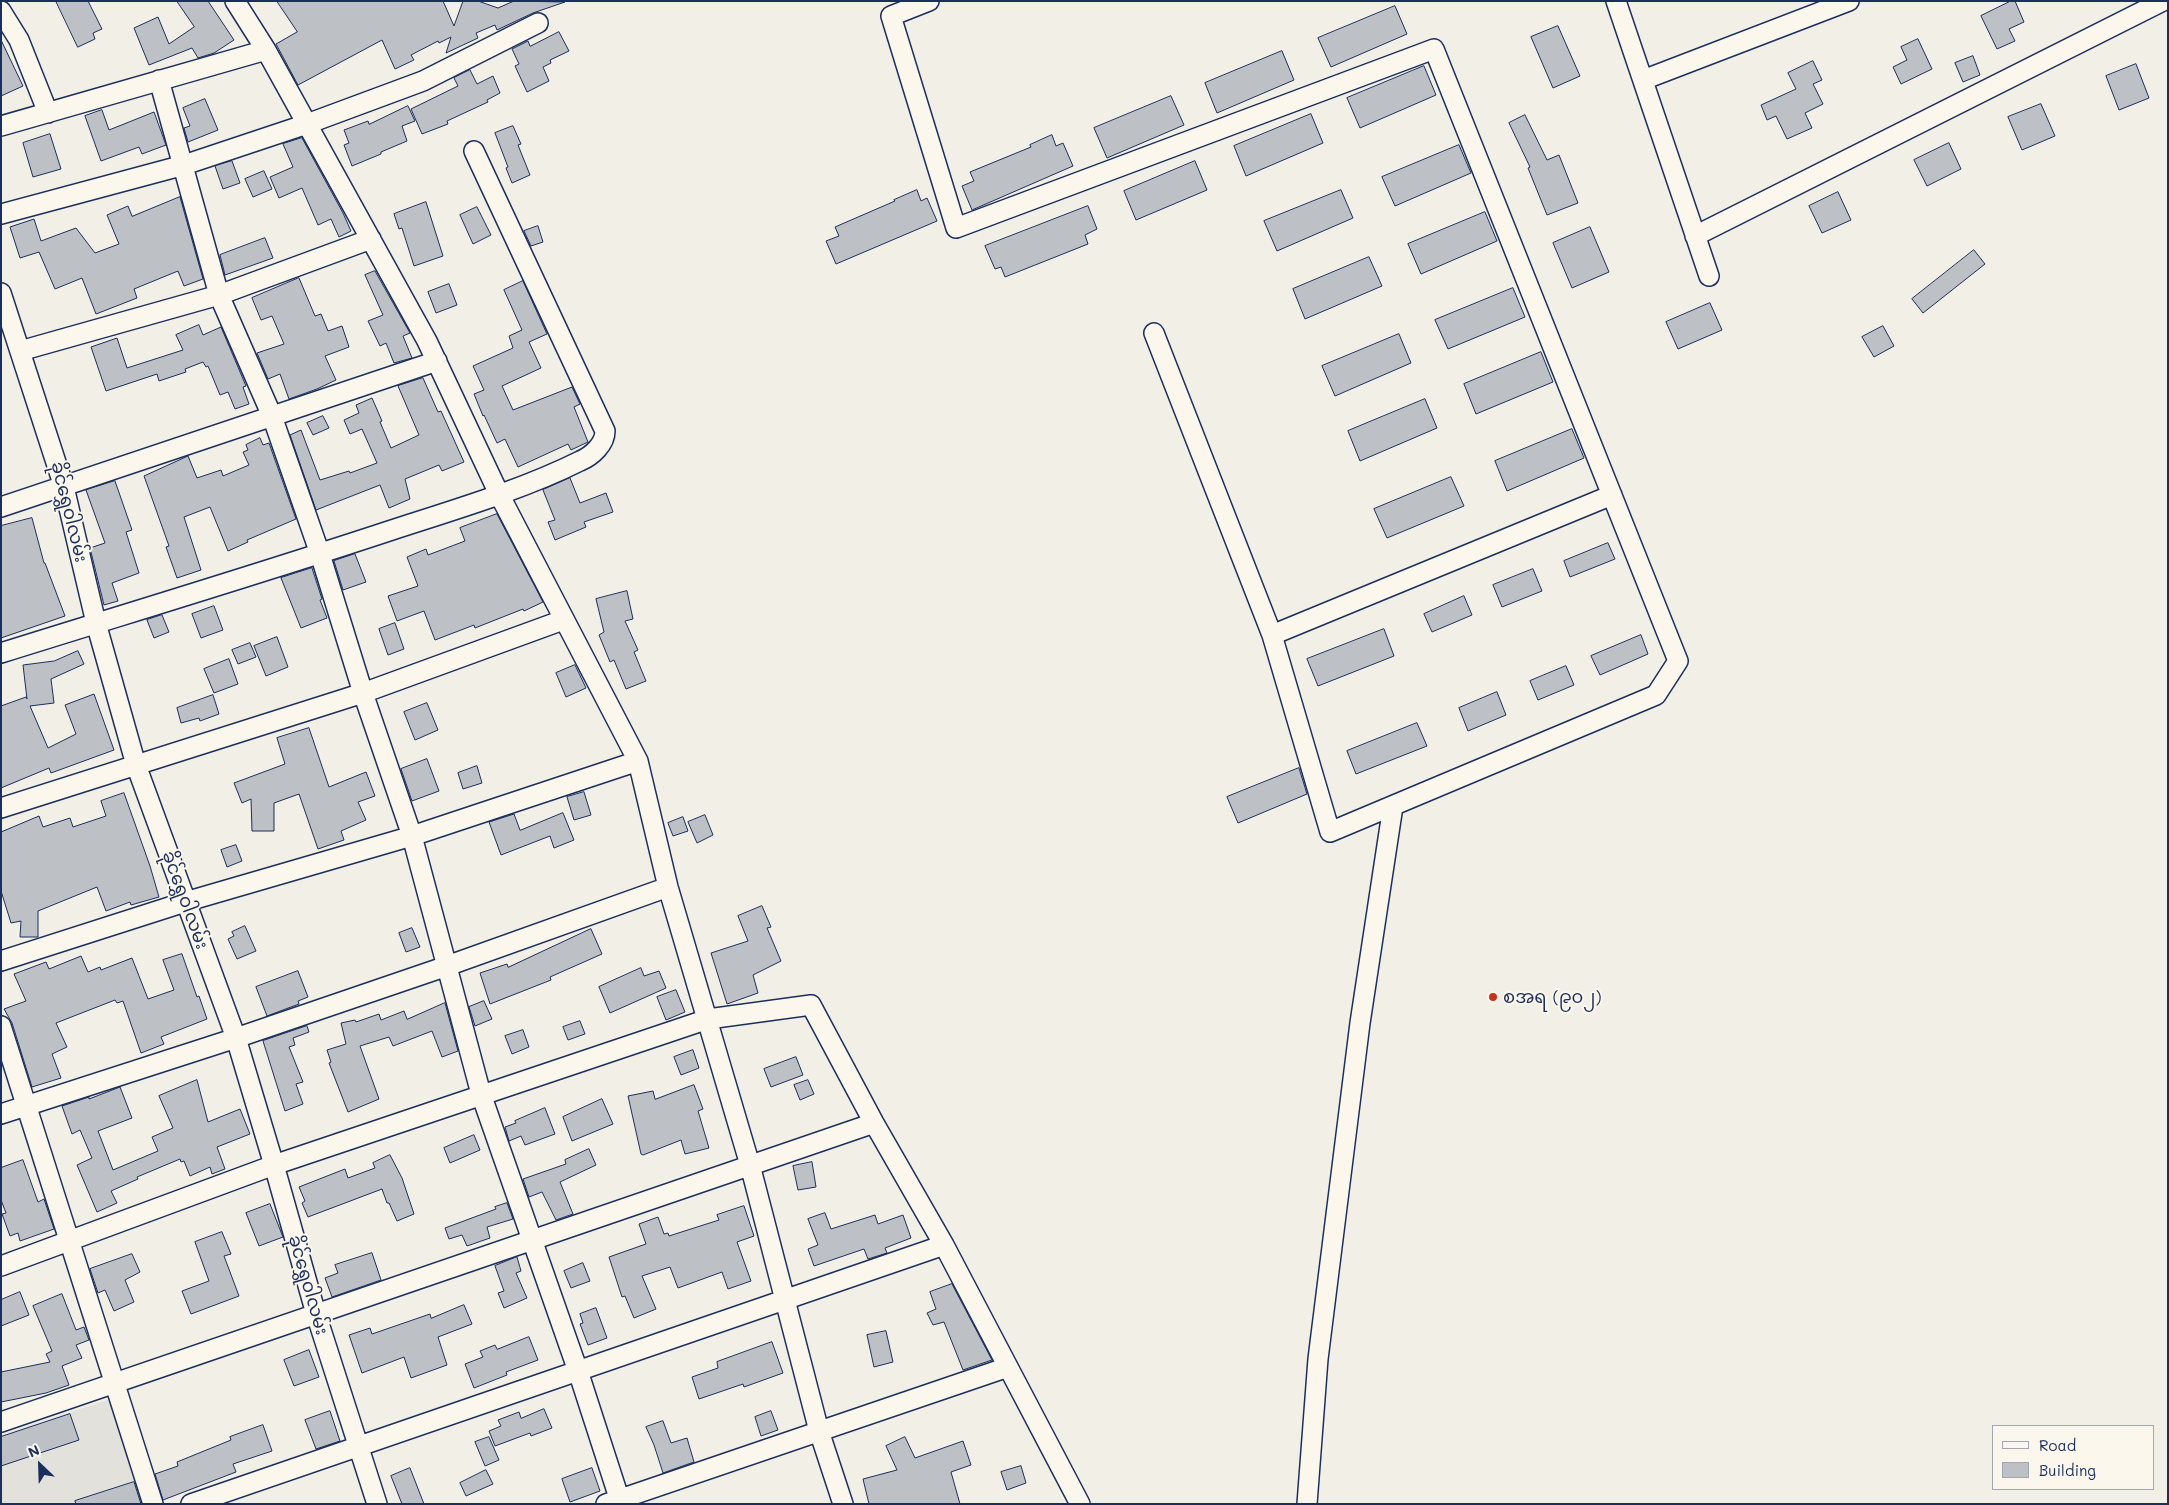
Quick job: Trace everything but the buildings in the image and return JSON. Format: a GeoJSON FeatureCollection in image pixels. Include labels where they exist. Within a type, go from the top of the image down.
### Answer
{"type":"FeatureCollection","features":[{"type":"Feature","properties":{"kind":"street"},"geometry":{"type":"LineString","coordinates":[[235,1],[266,50],[437,361],[499,494],[638,761],[668,887],[750,1165],[819,1431],[843,1504]]}},
{"type":"Feature","properties":{"kind":"street"},"geometry":{"type":"LineString","coordinates":[[929,1],[891,16],[956,228],[1434,48],[1678,661],[1656,695],[1330,832],[1272,636],[1154,333]]}},
{"type":"Feature","properties":{"kind":"street"},"geometry":{"type":"LineString","coordinates":[[1616,1],[1709,276]]}},
{"type":"Feature","properties":{"kind":"street"},"geometry":{"type":"LineString","coordinates":[[1643,80],[1849,1]]}},
{"type":"Feature","properties":{"kind":"street"},"geometry":{"type":"LineString","coordinates":[[1695,236],[2163,1]]}},
{"type":"Feature","properties":{"kind":"street"},"geometry":{"type":"LineString","coordinates":[[1,11],[19,40],[48,113]]}},
{"type":"Feature","properties":{"kind":"street"},"geometry":{"type":"LineString","coordinates":[[1,214],[184,165],[307,124],[423,81],[538,24]]}},
{"type":"Feature","properties":{"kind":"street"},"geometry":{"type":"LineString","coordinates":[[1,126],[266,50]]}},
{"type":"Feature","properties":{"kind":"street"},"geometry":{"type":"LineString","coordinates":[[159,80],[219,294],[272,416],[320,554],[363,693],[412,836],[481,1094],[578,1371],[616,1502],[1008,1367]]}},
{"type":"Feature","properties":{"kind":"street"},"geometry":{"type":"LineString","coordinates":[[1,653],[320,554],[499,494],[582,460],[598,448],[605,438],[605,431],[474,151]]}},
{"type":"Feature","properties":{"kind":"street"},"geometry":{"type":"LineString","coordinates":[[20,351],[219,294],[371,239]]}},
{"type":"Feature","properties":{"kind":"street","name":"ခိုင်ရွှေဝါလမ်း"},"geometry":{"type":"LineString","coordinates":[[1,293],[64,487],[96,623],[136,765],[236,1038],[316,1314],[377,1504]]}},
{"type":"Feature","properties":{"kind":"street"},"geometry":{"type":"LineString","coordinates":[[1,507],[437,361]]}},
{"type":"Feature","properties":{"kind":"street"},"geometry":{"type":"LineString","coordinates":[[1272,636],[1612,495]]}},
{"type":"Feature","properties":{"kind":"street"},"geometry":{"type":"LineString","coordinates":[[1,808],[363,693],[563,620]]}},
{"type":"Feature","properties":{"kind":"street"},"geometry":{"type":"LineString","coordinates":[[1,961],[185,902],[412,836],[638,761]]}},
{"type":"Feature","properties":{"kind":"street"},"geometry":{"type":"LineString","coordinates":[[1308,1504],[1318,1359],[1360,1024],[1393,806]]}},
{"type":"Feature","properties":{"kind":"street"},"geometry":{"type":"LineString","coordinates":[[1,1114],[236,1038],[447,966],[668,887]]}},
{"type":"Feature","properties":{"kind":"street"},"geometry":{"type":"LineString","coordinates":[[1,1266],[274,1165],[708,1019],[812,1005],[874,1123],[944,1245],[1080,1504]]}},
{"type":"Feature","properties":{"kind":"street"},"geometry":{"type":"LineString","coordinates":[[1,1026],[153,1504]]}},
{"type":"Feature","properties":{"kind":"street"},"geometry":{"type":"LineString","coordinates":[[1,1422],[874,1123]]}},
{"type":"Feature","properties":{"kind":"street"},"geometry":{"type":"LineString","coordinates":[[191,1504],[944,1245]]}},
{"type":"Feature","properties":{"kind":"shaded area"},"geometry":{"type":"Polygon","coordinates":[[[110,1399],[145,1504],[1,1504],[1,1435],[110,1399]]]}},
{"type":"Feature","properties":{"kind":"place","name":"စအရ (၉၀၂)"},"geometry":{"type":"Point","coordinates":[1493,997]}}]}
